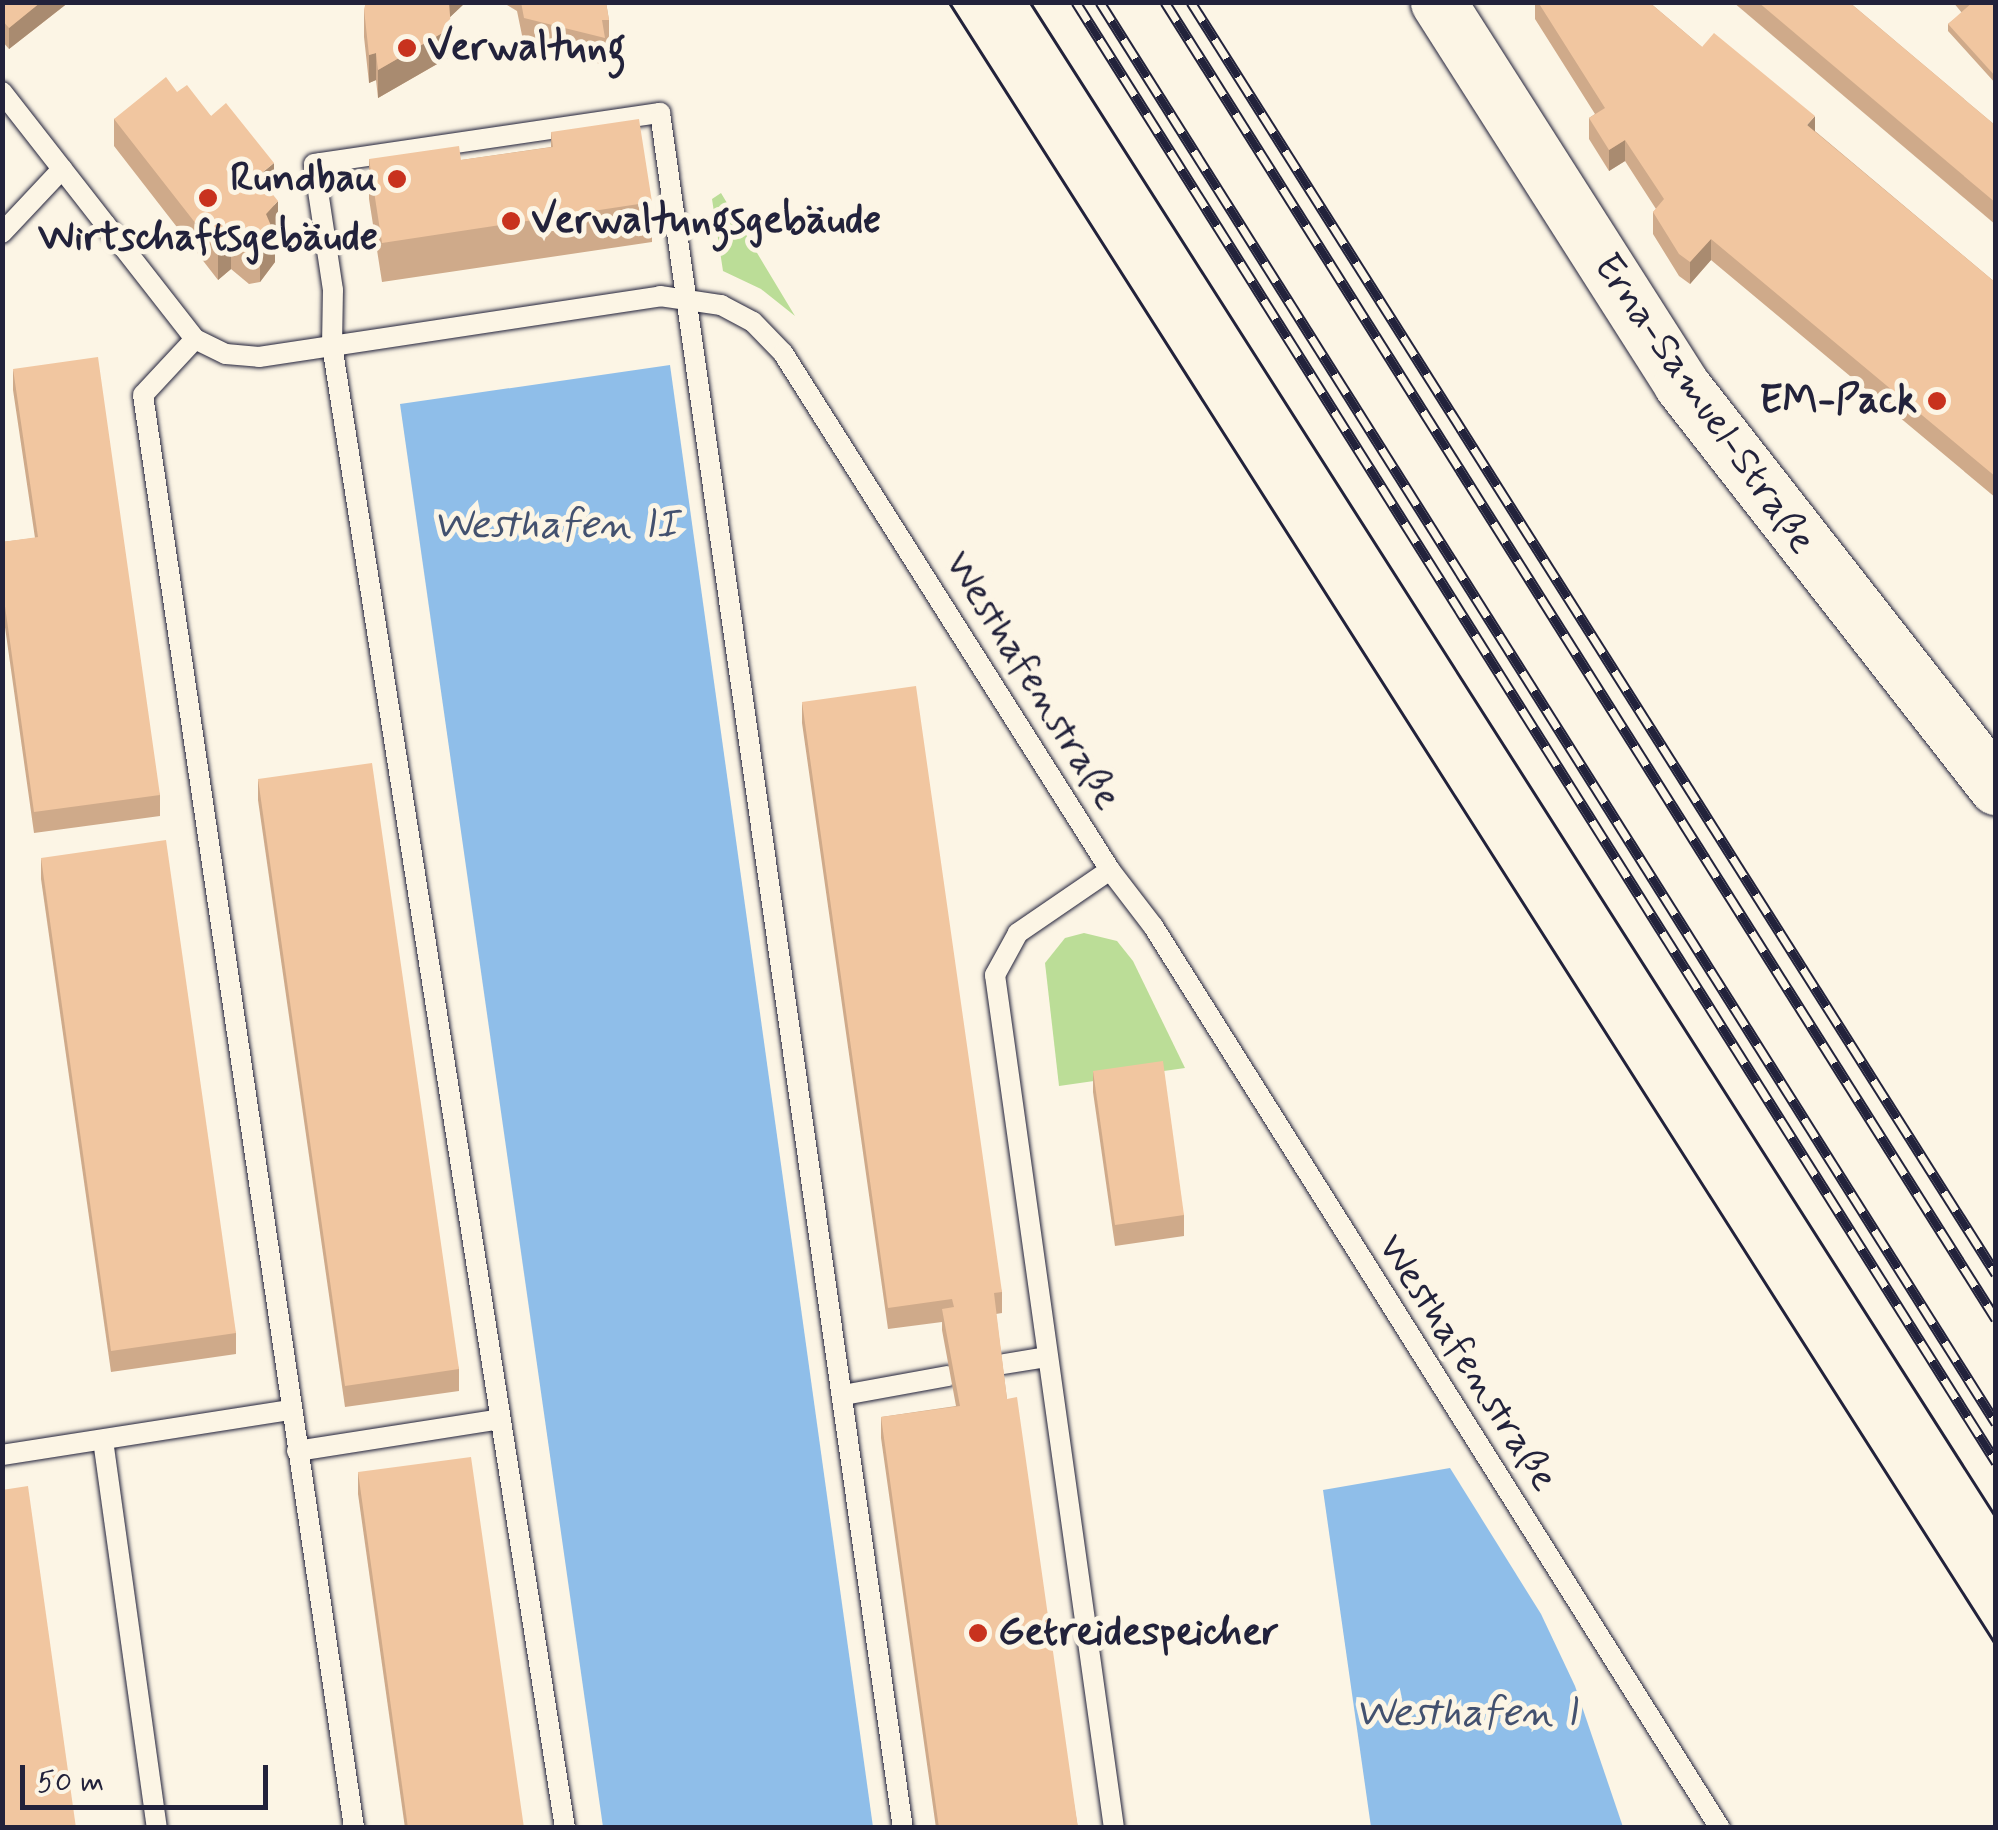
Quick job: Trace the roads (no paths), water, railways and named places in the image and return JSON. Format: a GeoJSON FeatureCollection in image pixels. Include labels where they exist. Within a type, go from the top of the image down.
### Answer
{"type":"FeatureCollection","features":[{"type":"Feature","properties":{"kind":"main road","name":"Erna-Samuel-Straße"},"geometry":{"type":"LineString","coordinates":[[1438,2],[1681,384],[1996,787]]}},
{"type":"Feature","properties":{"kind":"lane"},"geometry":{"type":"LineString","coordinates":[[4,95],[194,339],[143,395],[354,1828]]}},
{"type":"Feature","properties":{"kind":"lane"},"geometry":{"type":"LineString","coordinates":[[565,1828],[332,346],[333,290],[314,164],[660,113],[903,1828]]}},
{"type":"Feature","properties":{"kind":"lane"},"geometry":{"type":"LineString","coordinates":[[2,233],[62,169]]}},
{"type":"Feature","properties":{"kind":"lane","name":"Westhafenstraße"},"geometry":{"type":"LineString","coordinates":[[194,339],[226,354],[258,357],[660,296],[721,305],[753,322],[783,353],[1110,870],[1153,926],[1720,1828]]}},
{"type":"Feature","properties":{"kind":"lane"},"geometry":{"type":"LineString","coordinates":[[1110,870],[1018,932],[995,975],[1114,1828]]}},
{"type":"Feature","properties":{"kind":"lane"},"geometry":{"type":"LineString","coordinates":[[1004,1364],[1047,1357]]}},
{"type":"Feature","properties":{"kind":"lane"},"geometry":{"type":"LineString","coordinates":[[843,1395],[948,1376]]}},
{"type":"Feature","properties":{"kind":"lane"},"geometry":{"type":"LineString","coordinates":[[2,1455],[291,1410]]}},
{"type":"Feature","properties":{"kind":"lane"},"geometry":{"type":"LineString","coordinates":[[297,1452],[501,1419]]}},
{"type":"Feature","properties":{"kind":"lane"},"geometry":{"type":"LineString","coordinates":[[103,1440],[158,1828]]}},
{"type":"Feature","properties":{"kind":"water","name":"Westhafen II"},"geometry":{"type":"Polygon","coordinates":[[[670,365],[873,1827],[603,1827],[400,404],[670,365]]]}},
{"type":"Feature","properties":{"kind":"water","name":"Westhafen I"},"geometry":{"type":"Polygon","coordinates":[[[1450,1468],[1541,1614],[1575,1686],[1623,1827],[1371,1827],[1323,1490],[1450,1468]]]}},
{"type":"Feature","properties":{"kind":"tram line"},"geometry":{"type":"LineString","coordinates":[[949,2],[1996,1645]]}},
{"type":"Feature","properties":{"kind":"tram line"},"geometry":{"type":"LineString","coordinates":[[1030,2],[1996,1517]]}},
{"type":"Feature","properties":{"kind":"railway"},"geometry":{"type":"LineString","coordinates":[[1076,2],[1996,1462]]}},
{"type":"Feature","properties":{"kind":"railway"},"geometry":{"type":"LineString","coordinates":[[1100,2],[1996,1423]]}},
{"type":"Feature","properties":{"kind":"railway"},"geometry":{"type":"LineString","coordinates":[[1165,2],[1996,1319]]}},
{"type":"Feature","properties":{"kind":"railway"},"geometry":{"type":"LineString","coordinates":[[1191,2],[1996,1274]]}},
{"type":"Feature","properties":{"kind":"place","name":"Verwaltung"},"geometry":{"type":"Point","coordinates":[407,48]}},
{"type":"Feature","properties":{"kind":"place","name":"Rundbau"},"geometry":{"type":"Point","coordinates":[397,179]}},
{"type":"Feature","properties":{"kind":"place","name":"Wirtschaftsgebäude"},"geometry":{"type":"Point","coordinates":[208,198]}},
{"type":"Feature","properties":{"kind":"place","name":"Verwaltungsgebäude"},"geometry":{"type":"Point","coordinates":[511,221]}},
{"type":"Feature","properties":{"kind":"place","name":"EM-Pack"},"geometry":{"type":"Point","coordinates":[1937,401]}},
{"type":"Feature","properties":{"kind":"place","name":"Getreidespeicher"},"geometry":{"type":"Point","coordinates":[978,1633]}}]}
